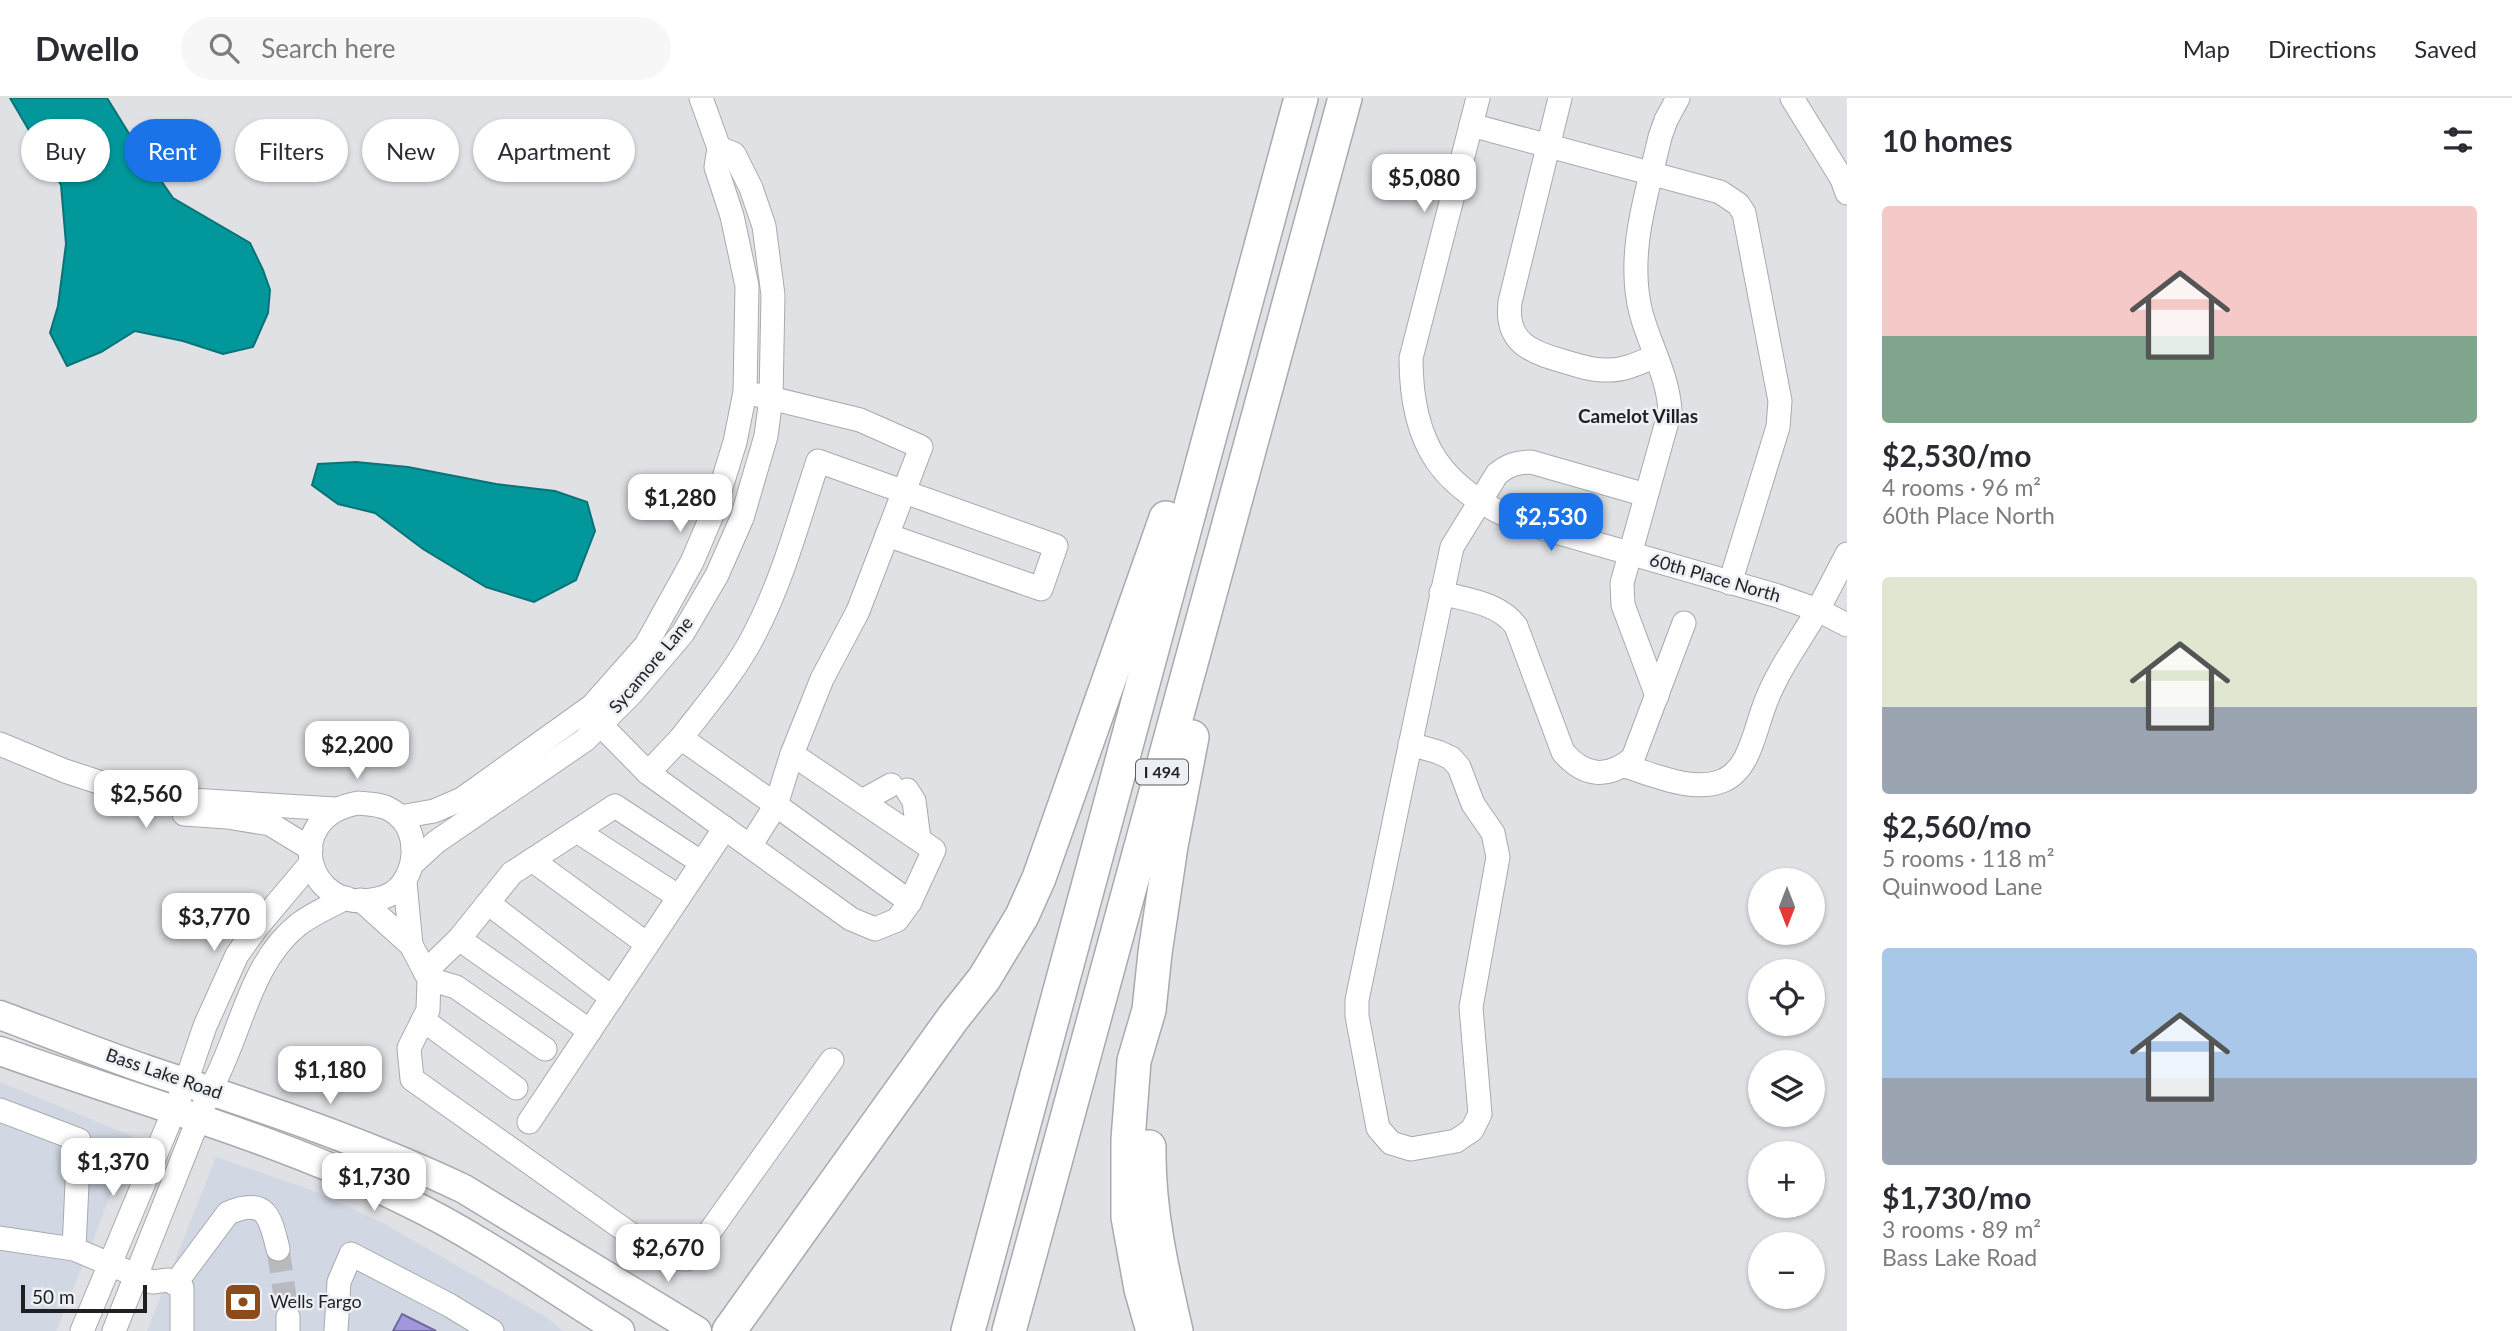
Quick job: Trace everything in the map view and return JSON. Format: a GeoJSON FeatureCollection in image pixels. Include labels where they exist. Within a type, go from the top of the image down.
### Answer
{"type":"FeatureCollection","features":[{"type":"Feature","properties":{"kind":"highway","name":"I 494"},"geometry":{"type":"LineString","coordinates":[[968,1331],[1301,98]]}},
{"type":"Feature","properties":{"kind":"highway","name":"I 494"},"geometry":{"type":"LineString","coordinates":[[1009,1331],[1345,98]]}},
{"type":"Feature","properties":{"kind":"highway"},"geometry":{"type":"LineString","coordinates":[[729,1331],[953,1018],[984,979],[1022,916],[1053,844],[1188,454],[1224,384]]}},
{"type":"Feature","properties":{"kind":"highway"},"geometry":{"type":"LineString","coordinates":[[1176,1331],[1156,1247],[1149,1170],[1150,1010],[1155,953],[1171,846],[1199,702],[1262,408]]}},
{"type":"Feature","properties":{"kind":"highway"},"geometry":{"type":"LineString","coordinates":[[1150,1010],[1134,1061],[1128,1140],[1128,1217],[1141,1289],[1153,1331]]}},
{"type":"Feature","properties":{"kind":"main road","name":"Bass Lake Road"},"geometry":{"type":"LineString","coordinates":[[0,1015],[346,1138],[464,1189],[697,1331]]}},
{"type":"Feature","properties":{"kind":"main road","name":"Bass Lake Road"},"geometry":{"type":"LineString","coordinates":[[0,1051],[336,1168],[410,1203],[523,1268],[620,1331]]}},
{"type":"Feature","properties":{"kind":"street","name":"Sycamore Lane"},"geometry":{"type":"LineString","coordinates":[[408,873],[436,842],[585,740],[593,717],[646,645],[692,562],[714,510],[735,442],[745,393],[747,286],[732,216],[716,167],[719,148],[701,98]]}},
{"type":"Feature","properties":{"kind":"street","name":"60th Place North"},"geometry":{"type":"LineString","coordinates":[[1478,98],[1413,341],[1411,388],[1415,417],[1434,457],[1458,484],[1479,502],[1521,522],[1778,596],[1818,610],[1847,625]]}},
{"type":"Feature","properties":{"kind":"street"},"geometry":{"type":"LineString","coordinates":[[1560,98],[1510,302],[1508,315],[1512,329],[1528,348],[1541,355],[1594,370],[1625,368],[1656,356]]}},
{"type":"Feature","properties":{"kind":"street"},"geometry":{"type":"LineString","coordinates":[[1657,696],[1623,605],[1622,583],[1670,411],[1666,383],[1642,314],[1635,282],[1636,246],[1660,137],[1678,98]]}},
{"type":"Feature","properties":{"kind":"street"},"geometry":{"type":"LineString","coordinates":[[1792,98],[1842,179],[1847,193]]}},
{"type":"Feature","properties":{"kind":"street"},"geometry":{"type":"LineString","coordinates":[[1471,125],[1720,192],[1729,197],[1744,214],[1780,401],[1780,414],[1730,583]]}},
{"type":"Feature","properties":{"kind":"street","name":"Sycamore Lane"},"geometry":{"type":"LineString","coordinates":[[400,817],[434,811],[462,799],[632,693],[683,633],[717,575],[742,518],[766,436],[771,398],[773,296],[764,226],[751,188],[734,154],[719,148]]}},
{"type":"Feature","properties":{"kind":"street"},"geometry":{"type":"LineString","coordinates":[[745,393],[860,420],[921,447],[858,611],[822,679],[792,754],[776,805],[750,846]]}},
{"type":"Feature","properties":{"kind":"street"},"geometry":{"type":"LineString","coordinates":[[648,773],[722,685],[755,633],[782,568],[818,461],[1056,545],[1041,589],[887,535]]}},
{"type":"Feature","properties":{"kind":"street"},"geometry":{"type":"LineString","coordinates":[[1410,744],[1438,752],[1451,758],[1459,766],[1473,804],[1493,833],[1498,857],[1471,1007],[1480,1114],[1477,1123],[1456,1141],[1411,1149],[1391,1143],[1378,1128],[1357,1016],[1357,1000],[1441,593],[1452,547],[1497,474],[1506,466],[1519,461],[1531,461],[1646,495]]}},
{"type":"Feature","properties":{"kind":"street"},"geometry":{"type":"LineString","coordinates":[[1623,766],[1698,785],[1723,781],[1732,776],[1748,753],[1766,701],[1785,663],[1818,610],[1847,554]]}},
{"type":"Feature","properties":{"kind":"street"},"geometry":{"type":"LineString","coordinates":[[1441,593],[1500,609],[1517,626],[1563,752],[1578,766],[1599,773],[1616,771],[1633,758],[1684,623]]}},
{"type":"Feature","properties":{"kind":"street"},"geometry":{"type":"LineString","coordinates":[[593,717],[648,773],[851,919],[875,929],[897,920],[910,902],[934,850],[792,754]]}},
{"type":"Feature","properties":{"kind":"street"},"geometry":{"type":"LineString","coordinates":[[681,737],[910,902]]}},
{"type":"Feature","properties":{"kind":"street"},"geometry":{"type":"LineString","coordinates":[[0,744],[65,771],[135,806],[271,824],[311,856]]}},
{"type":"Feature","properties":{"kind":"street"},"geometry":{"type":"LineString","coordinates":[[0,761],[112,793],[335,809]]}},
{"type":"Feature","properties":{"kind":"street"},"geometry":{"type":"LineString","coordinates":[[862,801],[899,788],[914,801],[919,839]]}},
{"type":"Feature","properties":{"kind":"street"},"geometry":{"type":"LineString","coordinates":[[408,873],[400,888],[386,897],[367,902],[325,887],[314,874],[311,856],[317,826],[335,809],[358,803],[377,804],[391,809],[400,817],[412,838],[408,873],[411,945]]}},
{"type":"Feature","properties":{"kind":"street"},"geometry":{"type":"LineString","coordinates":[[427,975],[512,873],[615,806],[702,863]]}},
{"type":"Feature","properties":{"kind":"street"},"geometry":{"type":"LineString","coordinates":[[529,1122],[725,828]]}},
{"type":"Feature","properties":{"kind":"street"},"geometry":{"type":"LineString","coordinates":[[577,831],[679,897]]}},
{"type":"Feature","properties":{"kind":"street"},"geometry":{"type":"LineString","coordinates":[[82,1331],[109,1265],[186,1115],[197,1086],[205,1026],[237,955],[311,856]]}},
{"type":"Feature","properties":{"kind":"street"},"geometry":{"type":"LineString","coordinates":[[532,860],[648,944]]}},
{"type":"Feature","properties":{"kind":"street"},"geometry":{"type":"LineString","coordinates":[[353,899],[411,945],[427,975],[428,1010],[408,1048],[412,1079],[664,1258],[687,1259],[701,1244],[832,1060]]}},
{"type":"Feature","properties":{"kind":"street"},"geometry":{"type":"LineString","coordinates":[[197,1086],[223,1068],[262,968],[276,948],[297,926],[317,912],[353,899]]}},
{"type":"Feature","properties":{"kind":"street"},"geometry":{"type":"LineString","coordinates":[[488,903],[612,998]]}},
{"type":"Feature","properties":{"kind":"street"},"geometry":{"type":"LineString","coordinates":[[459,939],[590,1031]]}},
{"type":"Feature","properties":{"kind":"street"},"geometry":{"type":"LineString","coordinates":[[427,975],[456,987],[545,1049]]}},
{"type":"Feature","properties":{"kind":"street"},"geometry":{"type":"LineString","coordinates":[[422,1020],[516,1088]]}},
{"type":"Feature","properties":{"kind":"street"},"geometry":{"type":"LineString","coordinates":[[0,1110],[79,1140],[74,1249]]}},
{"type":"Feature","properties":{"kind":"street"},"geometry":{"type":"LineString","coordinates":[[182,1331],[162,1284],[186,1115]]}},
{"type":"Feature","properties":{"kind":"street"},"geometry":{"type":"LineString","coordinates":[[114,1331],[228,1213],[252,1206],[262,1210],[270,1218],[278,1249]]}},
{"type":"Feature","properties":{"kind":"street"},"geometry":{"type":"LineString","coordinates":[[0,1238],[74,1249],[162,1284]]}},
{"type":"Feature","properties":{"kind":"street"},"geometry":{"type":"LineString","coordinates":[[336,1331],[339,1282],[351,1254],[449,1305],[492,1331]]}},
{"type":"Feature","properties":{"kind":"shaded area"},"geometry":{"type":"Polygon","coordinates":[[[0,1082],[132,1136],[56,1331],[0,1331],[0,1082]]]}},
{"type":"Feature","properties":{"kind":"shaded area"},"geometry":{"type":"Polygon","coordinates":[[[216,1157],[311,1190],[383,1223],[546,1317],[563,1331],[147,1331],[216,1157]]]}},
{"type":"Feature","properties":{"kind":"water"},"geometry":{"type":"Polygon","coordinates":[[[10,98],[107,98],[124,125],[124,182],[162,182],[173,198],[250,243],[270,290],[268,313],[253,347],[223,354],[183,341],[135,331],[101,352],[67,366],[50,333],[58,306],[66,244],[59,182],[110,182],[110,119],[22,119],[10,98]]]}},
{"type":"Feature","properties":{"kind":"water"},"geometry":{"type":"Polygon","coordinates":[[[356,462],[408,467],[496,484],[555,491],[587,502],[595,531],[576,580],[534,602],[486,587],[423,549],[375,513],[338,504],[312,485],[318,464],[356,462]]]}},
{"type":"Feature","properties":{"kind":"building"},"geometry":{"type":"Polygon","coordinates":[[[402,1314],[436,1331],[393,1331],[402,1314]]]}},
{"type":"Feature","properties":{"kind":"tunnel"},"geometry":{"type":"LineString","coordinates":[[278,1249],[288,1317]]}},
{"type":"Feature","properties":{"kind":"place","name":"Wells Fargo"},"geometry":{"type":"Point","coordinates":[243,1302]}},
{"type":"Feature","properties":{"kind":"district","name":"Camelot Villas"},"geometry":{"type":"Point","coordinates":[1638,416]}}]}
